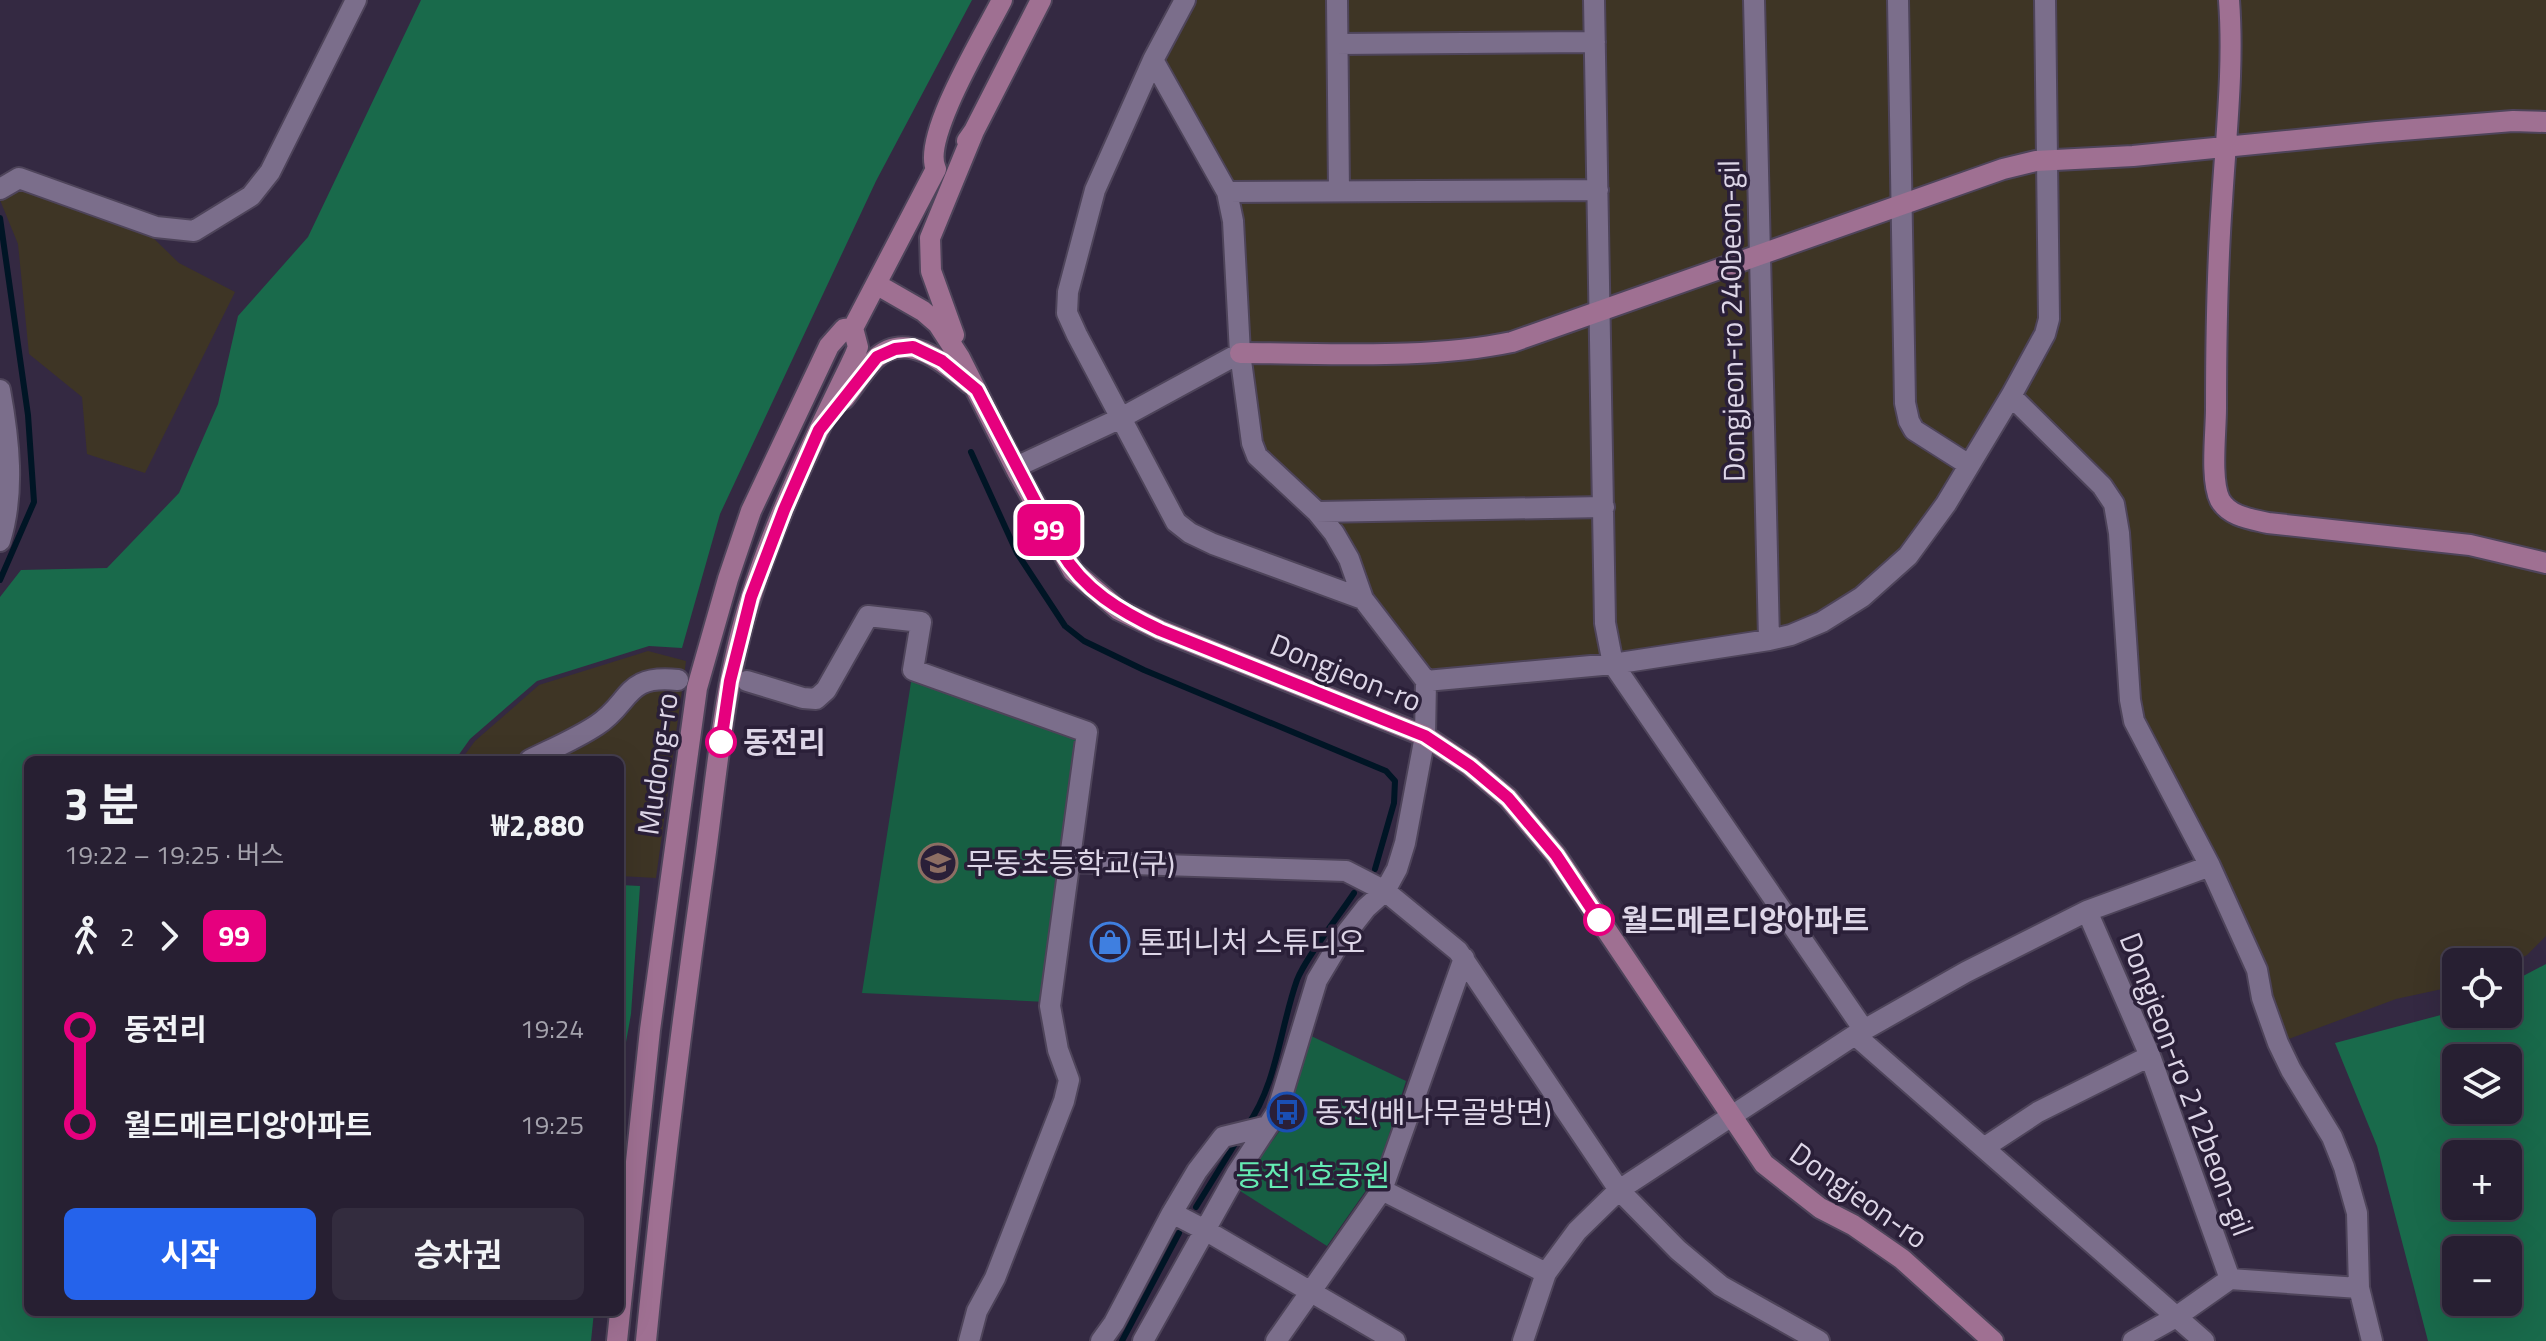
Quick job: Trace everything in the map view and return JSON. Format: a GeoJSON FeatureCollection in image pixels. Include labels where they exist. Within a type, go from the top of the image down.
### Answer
{"type":"FeatureCollection","features":[{"type":"Feature","properties":{"kind":"street"},"geometry":{"type":"LineString","coordinates":[[0,189],[19,178],[156,227],[194,231],[251,196],[270,172],[356,0]]}},
{"type":"Feature","properties":{"kind":"street","name":"Mudong-ro"},"geometry":{"type":"LineString","coordinates":[[646,1341],[678,1050],[730,681],[751,597],[784,510],[858,347],[853,328],[936,169],[932,151],[943,115],[1002,0]]}},
{"type":"Feature","properties":{"kind":"street","name":"Mudong-ro"},"geometry":{"type":"LineString","coordinates":[[936,169],[951,163],[974,131],[1041,0]]}},
{"type":"Feature","properties":{"kind":"street"},"geometry":{"type":"LineString","coordinates":[[1185,0],[1153,60],[1095,190],[1068,292],[1067,313],[1119,419],[1176,522],[1213,544],[1363,599]]}},
{"type":"Feature","properties":{"kind":"street"},"geometry":{"type":"LineString","coordinates":[[1337,0],[1339,191]]}},
{"type":"Feature","properties":{"kind":"street"},"geometry":{"type":"LineString","coordinates":[[1594,0],[1605,623],[1613,664],[1860,1032],[2204,1341]]}},
{"type":"Feature","properties":{"kind":"street","name":"Dongjeon-ro 240beon-gil"},"geometry":{"type":"LineString","coordinates":[[1754,0],[1769,640]]}},
{"type":"Feature","properties":{"kind":"street"},"geometry":{"type":"LineString","coordinates":[[1898,0],[1905,403],[1909,421],[1925,438],[1969,465]]}},
{"type":"Feature","properties":{"kind":"street"},"geometry":{"type":"LineString","coordinates":[[1426,681],[1613,664],[1791,635],[1822,622],[1862,597],[1916,545],[1946,504],[2011,396],[2045,334],[2049,319],[2045,0]]}},
{"type":"Feature","properties":{"kind":"street"},"geometry":{"type":"LineString","coordinates":[[2229,0],[2231,77],[2217,289],[2218,497],[2226,509],[2241,517],[2268,523],[2470,545],[2546,563]]}},
{"type":"Feature","properties":{"kind":"street"},"geometry":{"type":"LineString","coordinates":[[1338,44],[1595,42]]}},
{"type":"Feature","properties":{"kind":"street"},"geometry":{"type":"LineString","coordinates":[[1143,1341],[1237,1173],[1272,1119],[1317,980],[1341,940],[1366,908],[1385,891],[1397,869],[1405,843],[1425,736],[1426,681],[1363,599],[1349,559],[1334,533],[1317,512],[1257,456],[1252,443],[1240,353],[1237,268],[1227,192],[1153,60]]}},
{"type":"Feature","properties":{"kind":"street"},"geometry":{"type":"LineString","coordinates":[[1016,467],[1119,419],[1240,353],[1430,352],[1512,342],[2003,169],[2047,161],[2133,156],[2449,126],[2546,122]]}},
{"type":"Feature","properties":{"kind":"street"},"geometry":{"type":"LineString","coordinates":[[974,131],[930,238],[929,250],[936,292],[977,390]]}},
{"type":"Feature","properties":{"kind":"street"},"geometry":{"type":"LineString","coordinates":[[1227,192],[1598,190]]}},
{"type":"Feature","properties":{"kind":"street","name":"Dongjeon-ro"},"geometry":{"type":"LineString","coordinates":[[876,284],[923,311],[938,324],[960,358],[1073,571],[1119,610],[1160,630],[1425,736],[1470,766],[1508,798],[1556,855],[1764,1164],[1820,1208],[1853,1225],[1902,1259],[1993,1341]]}},
{"type":"Feature","properties":{"kind":"street","name":"Mudong-ro"},"geometry":{"type":"LineString","coordinates":[[624,1275],[650,1030],[697,688],[704,657],[751,511],[829,346],[844,329],[853,328]]}},
{"type":"Feature","properties":{"kind":"street"},"geometry":{"type":"LineString","coordinates":[[819,430],[877,357],[895,349],[913,347],[926,352],[977,390]]}},
{"type":"Feature","properties":{"kind":"street"},"geometry":{"type":"LineString","coordinates":[[0,390],[8,437],[7,518],[0,541]]}},
{"type":"Feature","properties":{"kind":"street"},"geometry":{"type":"LineString","coordinates":[[2011,396],[2102,486],[2114,504],[2134,721],[2210,866],[2257,970],[2262,998],[2278,1043],[2332,1137],[2344,1167],[2357,1213],[2359,1288],[2372,1341]]}},
{"type":"Feature","properties":{"kind":"street"},"geometry":{"type":"LineString","coordinates":[[1317,512],[1604,507]]}},
{"type":"Feature","properties":{"kind":"street"},"geometry":{"type":"LineString","coordinates":[[747,681],[816,699],[826,690],[868,616],[921,622],[913,670],[1087,732],[1050,1006],[1058,1050],[1069,1080],[1064,1101],[995,1278],[977,1311],[969,1341]]}},
{"type":"Feature","properties":{"kind":"street"},"geometry":{"type":"LineString","coordinates":[[538,756],[599,724],[637,684],[659,678],[678,680]]}},
{"type":"Feature","properties":{"kind":"street"},"geometry":{"type":"LineString","coordinates":[[1070,862],[1346,871],[1385,891],[1464,958],[1619,1190],[1701,1271],[1721,1286],[1819,1341]]}},
{"type":"Feature","properties":{"kind":"street"},"geometry":{"type":"LineString","coordinates":[[1523,1341],[1546,1273],[1577,1231],[1619,1190],[1860,1032],[1966,972],[2087,911],[2210,866]]}},
{"type":"Feature","properties":{"kind":"street","name":"Dongjeon-ro 212beon-gil"},"geometry":{"type":"LineString","coordinates":[[2087,911],[2150,1056],[2230,1279]]}},
{"type":"Feature","properties":{"kind":"street"},"geometry":{"type":"LineString","coordinates":[[1276,1341],[1382,1190],[1464,958]]}},
{"type":"Feature","properties":{"kind":"street"},"geometry":{"type":"LineString","coordinates":[[1985,1147],[2038,1112],[2150,1056]]}},
{"type":"Feature","properties":{"kind":"street"},"geometry":{"type":"LineString","coordinates":[[1101,1341],[1114,1323],[1197,1171],[1223,1137],[1272,1119]]}},
{"type":"Feature","properties":{"kind":"street"},"geometry":{"type":"LineString","coordinates":[[1382,1190],[1546,1273]]}},
{"type":"Feature","properties":{"kind":"street"},"geometry":{"type":"LineString","coordinates":[[1172,1213],[1395,1341]]}},
{"type":"Feature","properties":{"kind":"street","name":"Dongjeon-ro 212beon-gil"},"geometry":{"type":"LineString","coordinates":[[2133,1341],[2176,1317],[2230,1279],[2359,1288]]}},
{"type":"Feature","properties":{"kind":"street","name":"Mudong-ro"},"geometry":{"type":"LineString","coordinates":[[617,1341],[620,1316]]}},
{"type":"Feature","properties":{"kind":"shaded area"},"geometry":{"type":"Polygon","coordinates":[[[1185,0],[2546,0],[2546,936],[2522,958],[2522,948],[2442,948],[2442,989],[2396,999],[2278,1043],[2262,998],[2141,737],[2114,504],[2012,396],[1908,556],[1791,635],[1426,681],[1349,559],[1257,456],[1233,221],[1153,60],[1185,0]]]}},
{"type":"Feature","properties":{"kind":"shaded area"},"geometry":{"type":"Polygon","coordinates":[[[23,187],[146,231],[179,263],[235,292],[145,473],[87,454],[82,397],[29,354],[18,244],[0,200],[0,197],[23,187]]]}},
{"type":"Feature","properties":{"kind":"shaded area"},"geometry":{"type":"Polygon","coordinates":[[[648,651],[686,661],[656,878],[624,876],[624,756],[464,756],[475,741],[539,685],[648,651]]]}},
{"type":"Feature","properties":{"kind":"green space"},"geometry":{"type":"Polygon","coordinates":[[[421,0],[972,0],[876,181],[720,514],[682,648],[649,646],[537,681],[470,739],[458,756],[24,756],[24,1316],[594,1316],[591,1341],[0,1341],[0,597],[21,570],[107,568],[179,493],[218,404],[238,316],[308,237],[421,0]]]}},
{"type":"Feature","properties":{"kind":"green space","name":"무동초등학교(구)"},"geometry":{"type":"Polygon","coordinates":[[[912,676],[1082,735],[1047,1002],[862,993],[912,676]]]}},
{"type":"Feature","properties":{"kind":"green space"},"geometry":{"type":"Polygon","coordinates":[[[624,885],[640,886],[631,1014],[624,1053],[624,885]]]}},
{"type":"Feature","properties":{"kind":"green space"},"geometry":{"type":"Polygon","coordinates":[[[2546,964],[2546,1341],[2428,1341],[2377,1146],[2335,1043],[2442,1015],[2442,1028],[2522,1028],[2522,977],[2546,964]]]}},
{"type":"Feature","properties":{"kind":"green space","name":"동전1호공원"},"geometry":{"type":"Polygon","coordinates":[[[1307,1034],[1406,1081],[1376,1176],[1327,1246],[1237,1189],[1284,1125],[1307,1034]]]}},
{"type":"Feature","properties":{"kind":"waterway"},"geometry":{"type":"LineString","coordinates":[[0,218],[28,415],[34,502],[0,580]]}},
{"type":"Feature","properties":{"kind":"waterway"},"geometry":{"type":"LineString","coordinates":[[971,452],[1017,553],[1065,626],[1084,641],[1144,670],[1386,771],[1395,781],[1394,803],[1375,869]]}},
{"type":"Feature","properties":{"kind":"waterway"},"geometry":{"type":"LineString","coordinates":[[1247,1126],[1272,1074],[1301,971],[1354,893]]}},
{"type":"Feature","properties":{"kind":"waterway"},"geometry":{"type":"LineString","coordinates":[[1196,1207],[1238,1139]]}},
{"type":"Feature","properties":{"kind":"waterway"},"geometry":{"type":"LineString","coordinates":[[1122,1341],[1179,1233]]}},
{"type":"Feature","properties":{"kind":"bus line","name":"99"},"geometry":{"type":"LineString","coordinates":[[721,742],[730,681],[751,597],[819,430],[877,357],[895,349],[913,347],[942,361],[977,390],[1061,551],[1073,571],[1089,587],[1119,610],[1160,630],[1425,736],[1470,766],[1508,798],[1556,855],[1599,920]]}},
{"type":"Feature","properties":{"kind":"place","name":"동전리"},"geometry":{"type":"Point","coordinates":[721,742]}},
{"type":"Feature","properties":{"kind":"place","name":"무동초등학교(구)"},"geometry":{"type":"Point","coordinates":[938,863]}},
{"type":"Feature","properties":{"kind":"place","name":"월드메르디앙아파트"},"geometry":{"type":"Point","coordinates":[1599,920]}},
{"type":"Feature","properties":{"kind":"place","name":"톤퍼니처 스튜디오"},"geometry":{"type":"Point","coordinates":[1110,942]}},
{"type":"Feature","properties":{"kind":"place","name":"동전(배나무골방면)"},"geometry":{"type":"Point","coordinates":[1287,1112]}}]}
